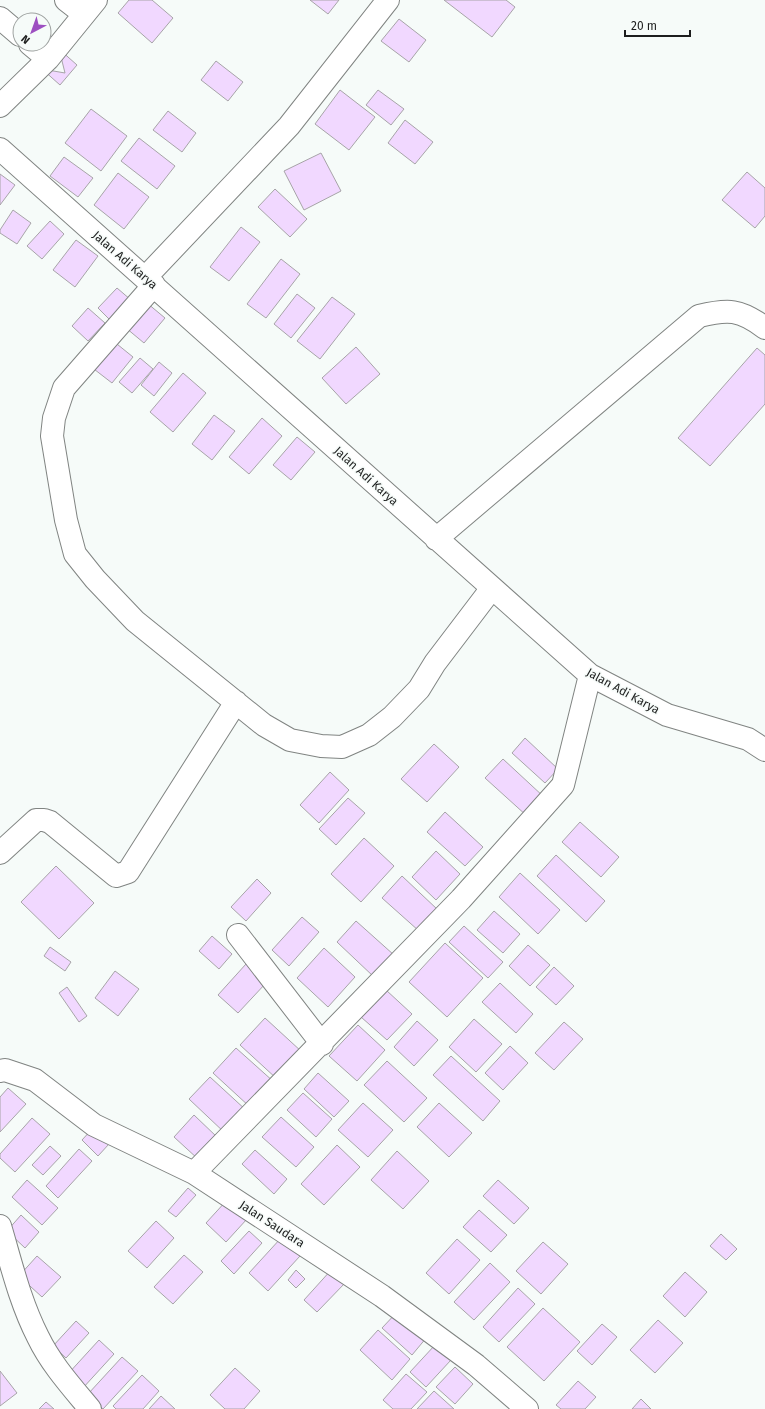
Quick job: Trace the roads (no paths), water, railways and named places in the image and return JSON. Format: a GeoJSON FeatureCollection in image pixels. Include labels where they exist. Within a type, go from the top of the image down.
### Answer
{"type":"FeatureCollection","features":[{"type":"Feature","properties":{"kind":"street"},"geometry":{"type":"LineString","coordinates":[[0,106],[48,59],[90,7],[66,0]]}},
{"type":"Feature","properties":{"kind":"street"},"geometry":{"type":"LineString","coordinates":[[388,0],[374,21],[290,126],[150,282],[64,388],[54,418],[52,436],[66,520],[75,554],[105,590],[134,621],[264,725],[290,740],[322,746],[342,747],[369,735],[392,717],[419,689],[435,663],[492,588]]}},
{"type":"Feature","properties":{"kind":"street"},"geometry":{"type":"LineString","coordinates":[[0,18],[12,28]]}},
{"type":"Feature","properties":{"kind":"street"},"geometry":{"type":"LineString","coordinates":[[40,52],[48,59]]}},
{"type":"Feature","properties":{"kind":"street","name":"Jalan Adi Karya"},"geometry":{"type":"LineString","coordinates":[[0,149],[590,675],[667,715],[748,739],[765,750]]}},
{"type":"Feature","properties":{"kind":"street"},"geometry":{"type":"LineString","coordinates":[[436,539],[699,316],[722,310],[750,316],[765,328]]}},
{"type":"Feature","properties":{"kind":"street"},"geometry":{"type":"LineString","coordinates":[[194,1173],[322,1044],[461,899],[563,785],[590,675]]}},
{"type":"Feature","properties":{"kind":"street"},"geometry":{"type":"LineString","coordinates":[[0,853],[36,820],[44,820],[50,822],[116,876],[128,872],[236,702]]}},
{"type":"Feature","properties":{"kind":"street"},"geometry":{"type":"LineString","coordinates":[[238,935],[322,1044]]}},
{"type":"Feature","properties":{"kind":"street","name":"Jalan Saudara"},"geometry":{"type":"LineString","coordinates":[[0,1071],[5,1070],[34,1080],[94,1125],[194,1173],[382,1296],[476,1365],[527,1409]]}},
{"type":"Feature","properties":{"kind":"street"},"geometry":{"type":"LineString","coordinates":[[0,1226],[19,1292],[38,1337],[61,1374],[90,1409]]}}]}
